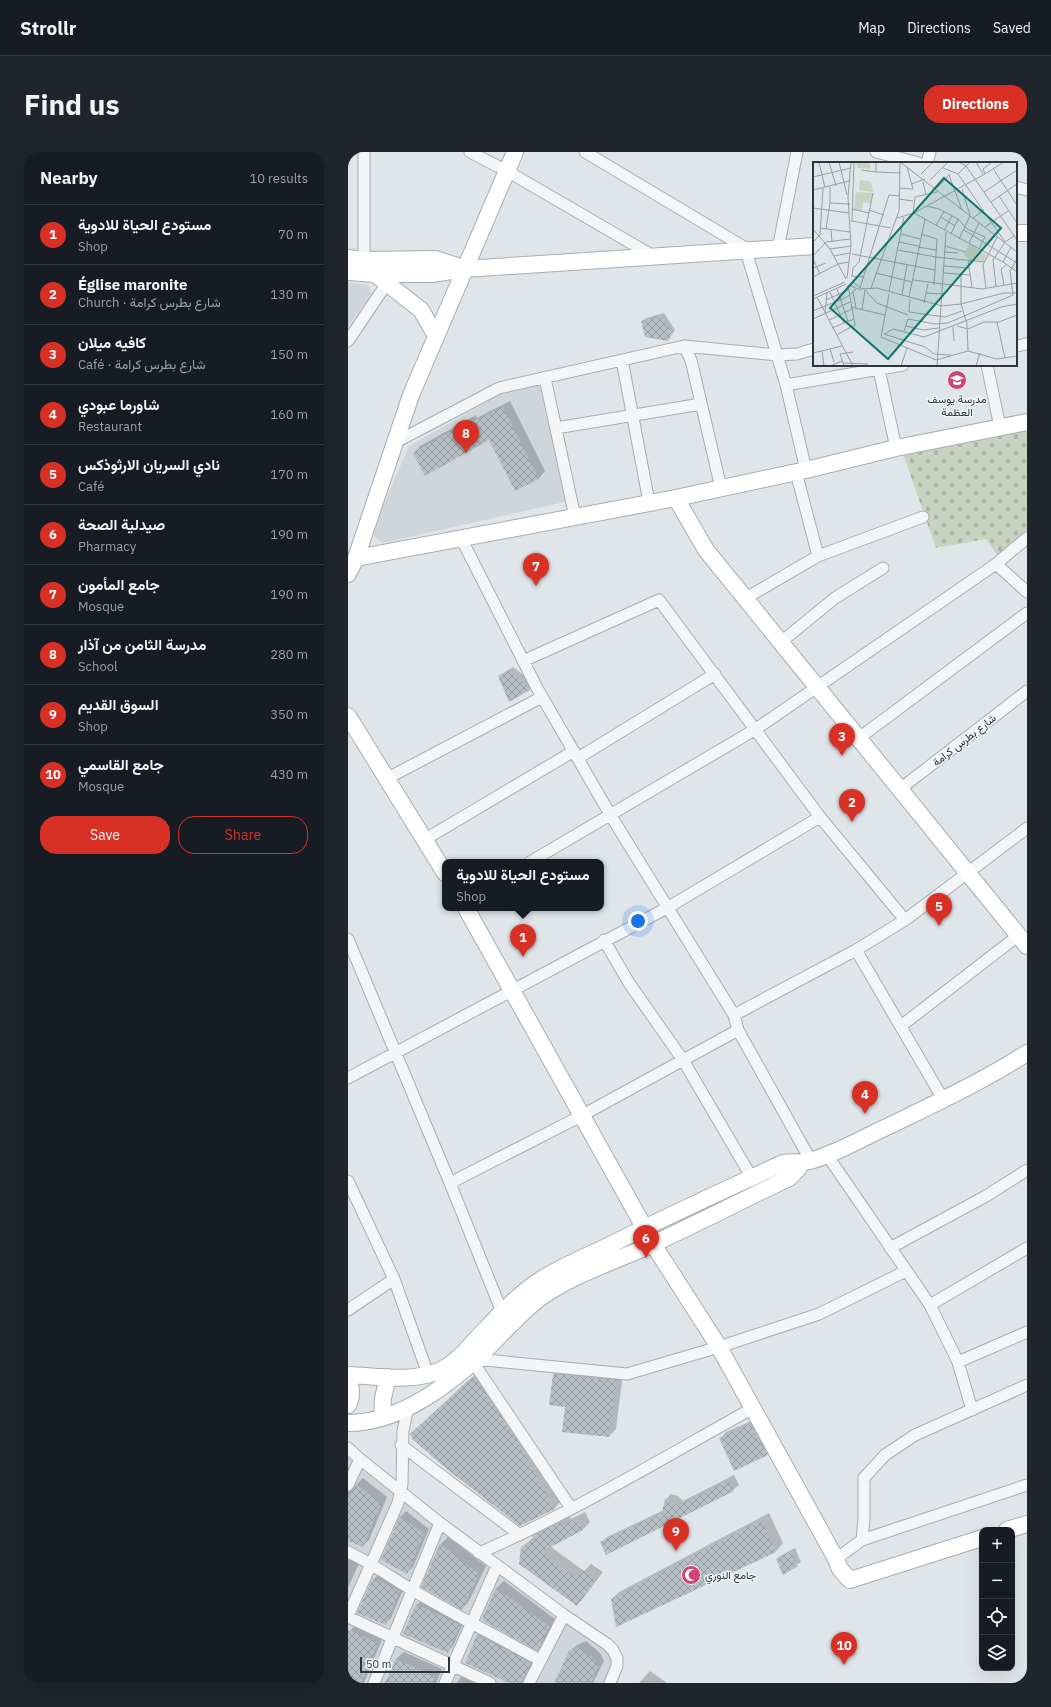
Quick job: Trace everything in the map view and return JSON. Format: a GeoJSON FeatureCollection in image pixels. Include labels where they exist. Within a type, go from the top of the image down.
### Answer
{"type":"FeatureCollection","features":[{"type":"Feature","properties":{"kind":"main road"},"geometry":{"type":"LineString","coordinates":[[350,568],[396,442],[411,395],[515,152]]}},
{"type":"Feature","properties":{"kind":"main road"},"geometry":{"type":"LineString","coordinates":[[348,272],[381,279],[464,269],[813,246]]}},
{"type":"Feature","properties":{"kind":"main road"},"geometry":{"type":"LineString","coordinates":[[356,259],[436,259],[464,269]]}},
{"type":"Feature","properties":{"kind":"main road"},"geometry":{"type":"LineString","coordinates":[[381,279],[421,310],[436,336]]}},
{"type":"Feature","properties":{"kind":"main road"},"geometry":{"type":"LineString","coordinates":[[350,568],[461,538],[676,498],[801,471],[896,448],[1027,422]]}},
{"type":"Feature","properties":{"kind":"main road"},"geometry":{"type":"LineString","coordinates":[[676,498],[706,550],[1023,941]]}},
{"type":"Feature","properties":{"kind":"main road"},"geometry":{"type":"LineString","coordinates":[[348,716],[442,868]]}},
{"type":"Feature","properties":{"kind":"main road"},"geometry":{"type":"LineString","coordinates":[[468,911],[644,1227]]}},
{"type":"Feature","properties":{"kind":"main road"},"geometry":{"type":"LineString","coordinates":[[348,1405],[351,1387],[348,1376],[388,1377],[428,1374],[441,1370],[455,1361],[516,1298],[543,1278],[644,1227],[783,1164],[789,1162],[806,1162],[827,1155],[943,1099],[1027,1053]]}},
{"type":"Feature","properties":{"kind":"main road"},"geometry":{"type":"LineString","coordinates":[[348,1424],[382,1418],[396,1414],[408,1408],[442,1387],[474,1360],[513,1321],[538,1300],[572,1280],[653,1244],[789,1178],[806,1162]]}},
{"type":"Feature","properties":{"kind":"main road"},"geometry":{"type":"LineString","coordinates":[[653,1244],[719,1347],[836,1559],[840,1569],[850,1580],[979,1539]]}},
{"type":"Feature","properties":{"kind":"main road"},"geometry":{"type":"LineString","coordinates":[[382,1418],[383,1398],[388,1377]]}},
{"type":"Feature","properties":{"kind":"main road"},"geometry":{"type":"LineString","coordinates":[[1015,1528],[1027,1524]]}},
{"type":"Feature","properties":{"kind":"street"},"geometry":{"type":"LineString","coordinates":[[356,259],[364,152]]}},
{"type":"Feature","properties":{"kind":"street"},"geometry":{"type":"LineString","coordinates":[[470,152],[507,171],[655,257]]}},
{"type":"Feature","properties":{"kind":"street"},"geometry":{"type":"LineString","coordinates":[[585,152],[748,251],[786,385],[818,556]]}},
{"type":"Feature","properties":{"kind":"street"},"geometry":{"type":"LineString","coordinates":[[778,249],[797,152]]}},
{"type":"Feature","properties":{"kind":"street"},"geometry":{"type":"LineString","coordinates":[[876,152],[915,162]]}},
{"type":"Feature","properties":{"kind":"street"},"geometry":{"type":"LineString","coordinates":[[927,162],[930,152]]}},
{"type":"Feature","properties":{"kind":"street"},"geometry":{"type":"LineString","coordinates":[[1017,187],[1027,190]]}},
{"type":"Feature","properties":{"kind":"street"},"geometry":{"type":"LineString","coordinates":[[348,341],[381,279]]}},
{"type":"Feature","properties":{"kind":"street"},"geometry":{"type":"LineString","coordinates":[[1017,346],[1027,344]]}},
{"type":"Feature","properties":{"kind":"street"},"geometry":{"type":"LineString","coordinates":[[684,346],[691,360],[721,488]]}},
{"type":"Feature","properties":{"kind":"street"},"geometry":{"type":"LineString","coordinates":[[396,442],[499,388],[684,346],[777,355],[797,354],[813,349]]}},
{"type":"Feature","properties":{"kind":"street"},"geometry":{"type":"LineString","coordinates":[[622,360],[649,502]]}},
{"type":"Feature","properties":{"kind":"street"},"geometry":{"type":"LineString","coordinates":[[786,385],[891,366]]}},
{"type":"Feature","properties":{"kind":"street"},"geometry":{"type":"LineString","coordinates":[[986,366],[1000,427]]}},
{"type":"Feature","properties":{"kind":"street"},"geometry":{"type":"LineString","coordinates":[[879,367],[896,448]]}},
{"type":"Feature","properties":{"kind":"street"},"geometry":{"type":"LineString","coordinates":[[545,378],[574,517]]}},
{"type":"Feature","properties":{"kind":"street"},"geometry":{"type":"LineString","coordinates":[[556,428],[701,404]]}},
{"type":"Feature","properties":{"kind":"street"},"geometry":{"type":"LineString","coordinates":[[746,598],[818,556],[923,517]]}},
{"type":"Feature","properties":{"kind":"street"},"geometry":{"type":"LineString","coordinates":[[461,538],[542,697],[611,816],[734,1015],[738,1030],[806,1162]]}},
{"type":"Feature","properties":{"kind":"street"},"geometry":{"type":"LineString","coordinates":[[535,859],[611,816],[756,729],[996,564],[1027,538]]}},
{"type":"Feature","properties":{"kind":"street"},"geometry":{"type":"LineString","coordinates":[[996,564],[1027,592]]}},
{"type":"Feature","properties":{"kind":"street"},"geometry":{"type":"LineString","coordinates":[[781,642],[836,598],[883,568]]}},
{"type":"Feature","properties":{"kind":"street"},"geometry":{"type":"LineString","coordinates":[[523,662],[659,600],[820,817],[905,920]]}},
{"type":"Feature","properties":{"kind":"street"},"geometry":{"type":"LineString","coordinates":[[859,738],[1027,613]]}},
{"type":"Feature","properties":{"kind":"street"},"geometry":{"type":"LineString","coordinates":[[424,840],[576,755],[715,674]]}},
{"type":"Feature","properties":{"kind":"street"},"geometry":{"type":"LineString","coordinates":[[386,779],[542,697]]}},
{"type":"Feature","properties":{"kind":"street","name":"شارع بطرس كرامة"},"geometry":{"type":"LineString","coordinates":[[900,789],[1025,697]]}},
{"type":"Feature","properties":{"kind":"street"},"geometry":{"type":"LineString","coordinates":[[348,1078],[604,940],[667,908],[820,817]]}},
{"type":"Feature","properties":{"kind":"street"},"geometry":{"type":"LineString","coordinates":[[734,1015],[856,950],[905,920],[1027,828]]}},
{"type":"Feature","properties":{"kind":"street"},"geometry":{"type":"LineString","coordinates":[[348,939],[396,1052],[502,1312]]}},
{"type":"Feature","properties":{"kind":"street"},"geometry":{"type":"LineString","coordinates":[[604,940],[629,983],[683,1060],[752,1178]]}},
{"type":"Feature","properties":{"kind":"street"},"geometry":{"type":"LineString","coordinates":[[901,1026],[1023,941]]}},
{"type":"Feature","properties":{"kind":"street"},"geometry":{"type":"LineString","coordinates":[[856,950],[943,1099]]}},
{"type":"Feature","properties":{"kind":"street"},"geometry":{"type":"LineString","coordinates":[[450,1183],[581,1116],[738,1030]]}},
{"type":"Feature","properties":{"kind":"street"},"geometry":{"type":"LineString","coordinates":[[827,1155],[930,1305],[958,1362],[972,1410]]}},
{"type":"Feature","properties":{"kind":"street"},"geometry":{"type":"LineString","coordinates":[[890,1248],[986,1196],[1027,1170]]}},
{"type":"Feature","properties":{"kind":"street"},"geometry":{"type":"LineString","coordinates":[[348,1181],[394,1279],[428,1374]]}},
{"type":"Feature","properties":{"kind":"street"},"geometry":{"type":"LineString","coordinates":[[930,1305],[1027,1248]]}},
{"type":"Feature","properties":{"kind":"street"},"geometry":{"type":"LineString","coordinates":[[474,1360],[627,1374],[719,1347],[819,1314],[906,1271]]}},
{"type":"Feature","properties":{"kind":"street"},"geometry":{"type":"LineString","coordinates":[[348,1310],[394,1279]]}},
{"type":"Feature","properties":{"kind":"street"},"geometry":{"type":"LineString","coordinates":[[958,1362],[1027,1332]]}},
{"type":"Feature","properties":{"kind":"street"},"geometry":{"type":"LineString","coordinates":[[474,1360],[571,1508]]}},
{"type":"Feature","properties":{"kind":"street"},"geometry":{"type":"LineString","coordinates":[[862,1540],[864,1519],[864,1478],[885,1455],[915,1435],[1027,1385]]}},
{"type":"Feature","properties":{"kind":"street"},"geometry":{"type":"LineString","coordinates":[[408,1408],[401,1444],[401,1493],[394,1513],[348,1616],[392,1639],[490,1683]]}},
{"type":"Feature","properties":{"kind":"street"},"geometry":{"type":"LineString","coordinates":[[479,1552],[520,1535],[753,1408]]}},
{"type":"Feature","properties":{"kind":"street"},"geometry":{"type":"LineString","coordinates":[[401,1444],[520,1535]]}},
{"type":"Feature","properties":{"kind":"street"},"geometry":{"type":"LineString","coordinates":[[348,1448],[401,1493],[440,1523],[564,1615],[607,1644],[618,1658],[617,1666],[610,1683]]}},
{"type":"Feature","properties":{"kind":"street"},"geometry":{"type":"LineString","coordinates":[[348,1485],[360,1459]]}},
{"type":"Feature","properties":{"kind":"street"},"geometry":{"type":"LineString","coordinates":[[836,1559],[862,1540],[1027,1485]]}},
{"type":"Feature","properties":{"kind":"street"},"geometry":{"type":"LineString","coordinates":[[374,1683],[440,1523]]}},
{"type":"Feature","properties":{"kind":"street"},"geometry":{"type":"LineString","coordinates":[[348,1552],[372,1564],[412,1590],[470,1623],[540,1660]]}},
{"type":"Feature","properties":{"kind":"street"},"geometry":{"type":"LineString","coordinates":[[445,1683],[470,1623],[497,1566]]}},
{"type":"Feature","properties":{"kind":"street"},"geometry":{"type":"LineString","coordinates":[[529,1683],[564,1615]]}},
{"type":"Feature","properties":{"kind":"shaded area"},"geometry":{"type":"Polygon","coordinates":[[[348,283],[369,285],[371,294],[348,327],[348,283]]]}},
{"type":"Feature","properties":{"kind":"shaded area"},"geometry":{"type":"Polygon","coordinates":[[[541,385],[569,501],[382,543],[374,536],[376,523],[409,446],[503,393],[541,385]]]}},
{"type":"Feature","properties":{"kind":"shaded area"},"geometry":{"type":"Polygon","coordinates":[[[348,1451],[617,1658],[609,1683],[348,1683],[348,1451]]]}},
{"type":"Feature","properties":{"kind":"green space"},"geometry":{"type":"Polygon","coordinates":[[[1027,429],[1027,531],[997,555],[986,539],[936,548],[901,448],[1027,429]]]}},
{"type":"Feature","properties":{"kind":"building"},"geometry":{"type":"Polygon","coordinates":[[[661,315],[672,334],[668,341],[645,337],[641,321],[661,315]]]}},
{"type":"Feature","properties":{"kind":"building"},"geometry":{"type":"Polygon","coordinates":[[[503,407],[539,479],[515,491],[489,440],[425,476],[413,453],[469,421],[470,423],[503,407]]]}},
{"type":"Feature","properties":{"kind":"building"},"geometry":{"type":"Polygon","coordinates":[[[509,670],[527,684],[530,690],[509,702],[498,676],[509,670]]]}},
{"type":"Feature","properties":{"kind":"building"},"geometry":{"type":"Polygon","coordinates":[[[553,1374],[617,1380],[609,1437],[562,1432],[565,1407],[549,1405],[553,1374]]]}},
{"type":"Feature","properties":{"kind":"building"},"geometry":{"type":"Polygon","coordinates":[[[471,1378],[475,1378],[515,1437],[555,1509],[520,1526],[448,1470],[413,1440],[410,1434],[471,1378]]]}},
{"type":"Feature","properties":{"kind":"building"},"geometry":{"type":"Polygon","coordinates":[[[750,1424],[768,1455],[734,1471],[719,1438],[750,1424]]]}},
{"type":"Feature","properties":{"kind":"building"},"geometry":{"type":"Polygon","coordinates":[[[728,1480],[734,1491],[606,1555],[600,1542],[662,1513],[665,1499],[673,1501],[677,1506],[728,1480]]]}},
{"type":"Feature","properties":{"kind":"building"},"geometry":{"type":"Polygon","coordinates":[[[356,1484],[381,1504],[363,1547],[348,1541],[348,1499],[356,1484]]]}},
{"type":"Feature","properties":{"kind":"building"},"geometry":{"type":"Polygon","coordinates":[[[400,1516],[424,1534],[407,1574],[381,1560],[400,1516]]]}},
{"type":"Feature","properties":{"kind":"building"},"geometry":{"type":"Polygon","coordinates":[[[577,1518],[583,1530],[541,1552],[577,1579],[583,1570],[596,1580],[577,1606],[519,1564],[521,1547],[535,1539],[532,1536],[561,1522],[563,1525],[577,1518]]]}},
{"type":"Feature","properties":{"kind":"building","name":"جامع النوري"},"geometry":{"type":"Polygon","coordinates":[[[761,1520],[776,1552],[616,1627],[611,1599],[761,1520]]]}},
{"type":"Feature","properties":{"kind":"building"},"geometry":{"type":"Polygon","coordinates":[[[440,1544],[479,1574],[462,1610],[421,1587],[440,1544]]]}},
{"type":"Feature","properties":{"kind":"building"},"geometry":{"type":"Polygon","coordinates":[[[792,1551],[798,1566],[783,1575],[776,1559],[792,1551]]]}},
{"type":"Feature","properties":{"kind":"building"},"geometry":{"type":"Polygon","coordinates":[[[373,1578],[400,1591],[386,1625],[357,1613],[373,1578]]]}},
{"type":"Feature","properties":{"kind":"building"},"geometry":{"type":"Polygon","coordinates":[[[496,1588],[549,1626],[538,1651],[483,1621],[484,1620],[482,1619],[496,1588]]]}},
{"type":"Feature","properties":{"kind":"building"},"geometry":{"type":"Polygon","coordinates":[[[416,1604],[460,1625],[448,1653],[403,1634],[416,1604]]]}},
{"type":"Feature","properties":{"kind":"building"},"geometry":{"type":"Polygon","coordinates":[[[348,1630],[378,1643],[361,1683],[348,1683],[348,1630]]]}},
{"type":"Feature","properties":{"kind":"building"},"geometry":{"type":"Polygon","coordinates":[[[477,1634],[531,1663],[522,1683],[509,1683],[465,1663],[477,1634]]]}},
{"type":"Feature","properties":{"kind":"building"},"geometry":{"type":"Polygon","coordinates":[[[579,1647],[594,1659],[598,1667],[591,1683],[554,1683],[569,1651],[579,1647]]]}},
{"type":"Feature","properties":{"kind":"building"},"geometry":{"type":"Polygon","coordinates":[[[396,1659],[435,1676],[432,1683],[385,1683],[396,1659]]]}},
{"type":"Feature","properties":{"kind":"place","name":"مدرسة يوسف العظمة"},"geometry":{"type":"Point","coordinates":[957,380]}},
{"type":"Feature","properties":{"kind":"place","name":"مدرسة الثامن من آذار"},"geometry":{"type":"Point","coordinates":[466,453]}},
{"type":"Feature","properties":{"kind":"place","name":"جامع المأمون"},"geometry":{"type":"Point","coordinates":[536,586]}},
{"type":"Feature","properties":{"kind":"place","name":"كافيه ميلان"},"geometry":{"type":"Point","coordinates":[842,756]}},
{"type":"Feature","properties":{"kind":"place","name":"Église maronite"},"geometry":{"type":"Point","coordinates":[852,822]}},
{"type":"Feature","properties":{"kind":"place","name":"نادي السريان الارثوذكس"},"geometry":{"type":"Point","coordinates":[939,926]}},
{"type":"Feature","properties":{"kind":"place","name":"مستودع الحياة للادوية"},"geometry":{"type":"Point","coordinates":[523,957]}},
{"type":"Feature","properties":{"kind":"place","name":"شاورما عبودي"},"geometry":{"type":"Point","coordinates":[865,1114]}},
{"type":"Feature","properties":{"kind":"place","name":"صيدلية الصحة"},"geometry":{"type":"Point","coordinates":[646,1258]}},
{"type":"Feature","properties":{"kind":"place","name":"السوق القديم"},"geometry":{"type":"Point","coordinates":[676,1551]}},
{"type":"Feature","properties":{"kind":"place","name":"جامع النوري"},"geometry":{"type":"Point","coordinates":[691,1575]}},
{"type":"Feature","properties":{"kind":"place","name":"جامع القاسمي"},"geometry":{"type":"Point","coordinates":[844,1665]}}]}
